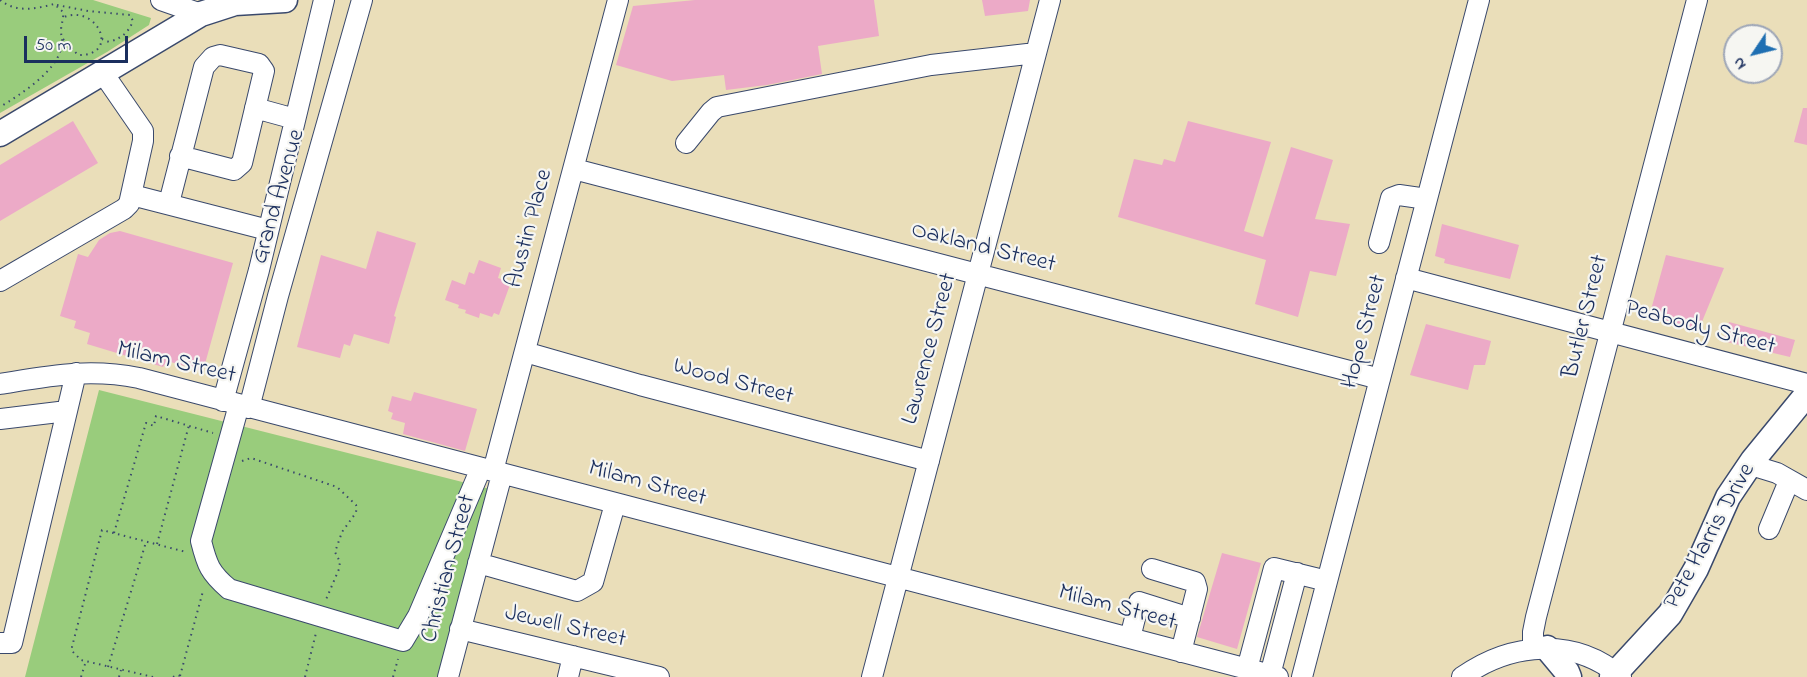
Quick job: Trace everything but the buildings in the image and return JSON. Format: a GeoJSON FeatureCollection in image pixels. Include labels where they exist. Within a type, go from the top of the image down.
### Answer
{"type":"FeatureCollection","features":[{"type":"Feature","properties":{"kind":"main road"},"geometry":{"type":"LineString","coordinates":[[0,134],[201,14],[235,3],[285,0]]}},
{"type":"Feature","properties":{"kind":"main road","name":"Pete Harris Drive"},"geometry":{"type":"LineString","coordinates":[[1617,676],[1670,614],[1696,569],[1728,497],[1794,407],[1807,394]]}},
{"type":"Feature","properties":{"kind":"main road"},"geometry":{"type":"LineString","coordinates":[[1540,648],[1567,672],[1569,677]]}},
{"type":"Feature","properties":{"kind":"street"},"geometry":{"type":"LineString","coordinates":[[161,0],[201,14]]}},
{"type":"Feature","properties":{"kind":"street","name":"Grand Avenue"},"geometry":{"type":"LineString","coordinates":[[237,405],[268,230],[324,0]]}},
{"type":"Feature","properties":{"kind":"street","name":"Grand Avenue"},"geometry":{"type":"LineString","coordinates":[[237,405],[278,296],[362,0]]}},
{"type":"Feature","properties":{"kind":"street","name":"Austin Place"},"geometry":{"type":"LineString","coordinates":[[492,471],[618,0]]}},
{"type":"Feature","properties":{"kind":"street","name":"Lawrence Street"},"geometry":{"type":"LineString","coordinates":[[872,677],[1050,0]]}},
{"type":"Feature","properties":{"kind":"street","name":"Hope Street"},"geometry":{"type":"LineString","coordinates":[[1302,677],[1479,0]]}},
{"type":"Feature","properties":{"kind":"street","name":"Butler Street"},"geometry":{"type":"LineString","coordinates":[[1540,648],[1533,632],[1536,617],[1697,0]]}},
{"type":"Feature","properties":{"kind":"street"},"geometry":{"type":"LineString","coordinates":[[686,143],[711,112],[717,108],[931,65],[1036,53]]}},
{"type":"Feature","properties":{"kind":"street"},"geometry":{"type":"LineString","coordinates":[[169,203],[180,156],[204,67],[213,57],[220,56],[259,64],[264,71],[242,163],[234,170],[180,156]]}},
{"type":"Feature","properties":{"kind":"street"},"geometry":{"type":"LineString","coordinates":[[0,281],[124,210],[129,204],[143,141],[143,131],[102,73]]}},
{"type":"Feature","properties":{"kind":"street"},"geometry":{"type":"LineString","coordinates":[[255,108],[295,119]]}},
{"type":"Feature","properties":{"kind":"street","name":"Oakland Street"},"geometry":{"type":"LineString","coordinates":[[574,169],[1380,379]]}},
{"type":"Feature","properties":{"kind":"street"},"geometry":{"type":"LineString","coordinates":[[132,195],[268,230]]}},
{"type":"Feature","properties":{"kind":"street"},"geometry":{"type":"LineString","coordinates":[[1379,243],[1391,198],[1409,196],[1427,199]]}},
{"type":"Feature","properties":{"kind":"street","name":"Peabody Street"},"geometry":{"type":"LineString","coordinates":[[1406,278],[1807,384]]}},
{"type":"Feature","properties":{"kind":"street","name":"Wood Street"},"geometry":{"type":"LineString","coordinates":[[525,352],[640,386],[928,461]]}},
{"type":"Feature","properties":{"kind":"street"},"geometry":{"type":"LineString","coordinates":[[0,643],[12,643],[76,373]]}},
{"type":"Feature","properties":{"kind":"street","name":"Milam Street"},"geometry":{"type":"LineString","coordinates":[[0,384],[76,373],[121,375],[1274,676]]}},
{"type":"Feature","properties":{"kind":"street"},"geometry":{"type":"LineString","coordinates":[[237,405],[221,446],[201,541],[213,575],[229,589],[403,641],[492,471]]}},
{"type":"Feature","properties":{"kind":"street"},"geometry":{"type":"LineString","coordinates":[[0,419],[67,411]]}},
{"type":"Feature","properties":{"kind":"street"},"geometry":{"type":"LineString","coordinates":[[1751,465],[1777,473],[1807,490]]}},
{"type":"Feature","properties":{"kind":"street","name":"Christian Street"},"geometry":{"type":"LineString","coordinates":[[448,677],[478,563],[492,471]]}},
{"type":"Feature","properties":{"kind":"street"},"geometry":{"type":"LineString","coordinates":[[1769,529],[1789,481]]}},
{"type":"Feature","properties":{"kind":"street"},"geometry":{"type":"LineString","coordinates":[[478,563],[577,591],[593,582],[615,504]]}},
{"type":"Feature","properties":{"kind":"street"},"geometry":{"type":"LineString","coordinates":[[1246,669],[1274,568],[1327,581]]}},
{"type":"Feature","properties":{"kind":"street"},"geometry":{"type":"LineString","coordinates":[[1152,569],[1195,582],[1197,589],[1181,652]]}},
{"type":"Feature","properties":{"kind":"street"},"geometry":{"type":"LineString","coordinates":[[1274,676],[1297,573]]}},
{"type":"Feature","properties":{"kind":"street"},"geometry":{"type":"LineString","coordinates":[[1130,638],[1139,602],[1190,618]]}},
{"type":"Feature","properties":{"kind":"street","name":"Jewell Street"},"geometry":{"type":"LineString","coordinates":[[460,629],[659,677]]}},
{"type":"Feature","properties":{"kind":"street"},"geometry":{"type":"LineString","coordinates":[[1462,677],[1490,660],[1510,652],[1540,648],[1583,654],[1617,676]]}},
{"type":"Feature","properties":{"kind":"street"},"geometry":{"type":"LineString","coordinates":[[568,677],[573,656]]}},
{"type":"Feature","properties":{"kind":"path"},"geometry":{"type":"LineString","coordinates":[[0,0],[24,9],[54,4],[130,15],[134,21],[129,32],[109,42],[102,39]]}},
{"type":"Feature","properties":{"kind":"path"},"geometry":{"type":"LineString","coordinates":[[54,4],[63,12],[61,33],[63,39],[78,55],[95,53],[102,39],[100,32],[87,18],[72,14],[64,17]]}},
{"type":"Feature","properties":{"kind":"path"},"geometry":{"type":"LineString","coordinates":[[0,108],[43,75],[59,56],[63,39]]}},
{"type":"Feature","properties":{"kind":"path"},"geometry":{"type":"LineString","coordinates":[[114,533],[146,423],[154,426],[156,416],[210,431],[221,446],[244,462],[251,458],[337,488],[356,505],[357,509],[356,514],[342,532],[335,552],[340,562],[339,569],[324,603],[305,677]]}},
{"type":"Feature","properties":{"kind":"path"},"geometry":{"type":"LineString","coordinates":[[157,544],[189,425]]}},
{"type":"Feature","properties":{"kind":"path"},"geometry":{"type":"LineString","coordinates":[[153,677],[86,661],[75,656],[72,651],[102,530],[187,552]]}},
{"type":"Feature","properties":{"kind":"path"},"geometry":{"type":"LineString","coordinates":[[108,667],[146,542]]}},
{"type":"Feature","properties":{"kind":"path"},"geometry":{"type":"LineString","coordinates":[[173,677],[181,676],[203,591]]}},
{"type":"Feature","properties":{"kind":"path"},"geometry":{"type":"LineString","coordinates":[[393,677],[398,659]]}},
{"type":"Feature","properties":{"kind":"path"},"geometry":{"type":"LineString","coordinates":[[81,677],[86,661]]}},
{"type":"Feature","properties":{"kind":"path"},"geometry":{"type":"LineString","coordinates":[[119,677],[121,670]]}},
{"type":"Feature","properties":{"kind":"green space"},"geometry":{"type":"Polygon","coordinates":[[[0,0],[93,0],[151,18],[149,25],[107,52],[0,113],[0,0]]]}},
{"type":"Feature","properties":{"kind":"green space"},"geometry":{"type":"Polygon","coordinates":[[[99,390],[490,489],[440,677],[25,677],[99,390]]]}}]}
